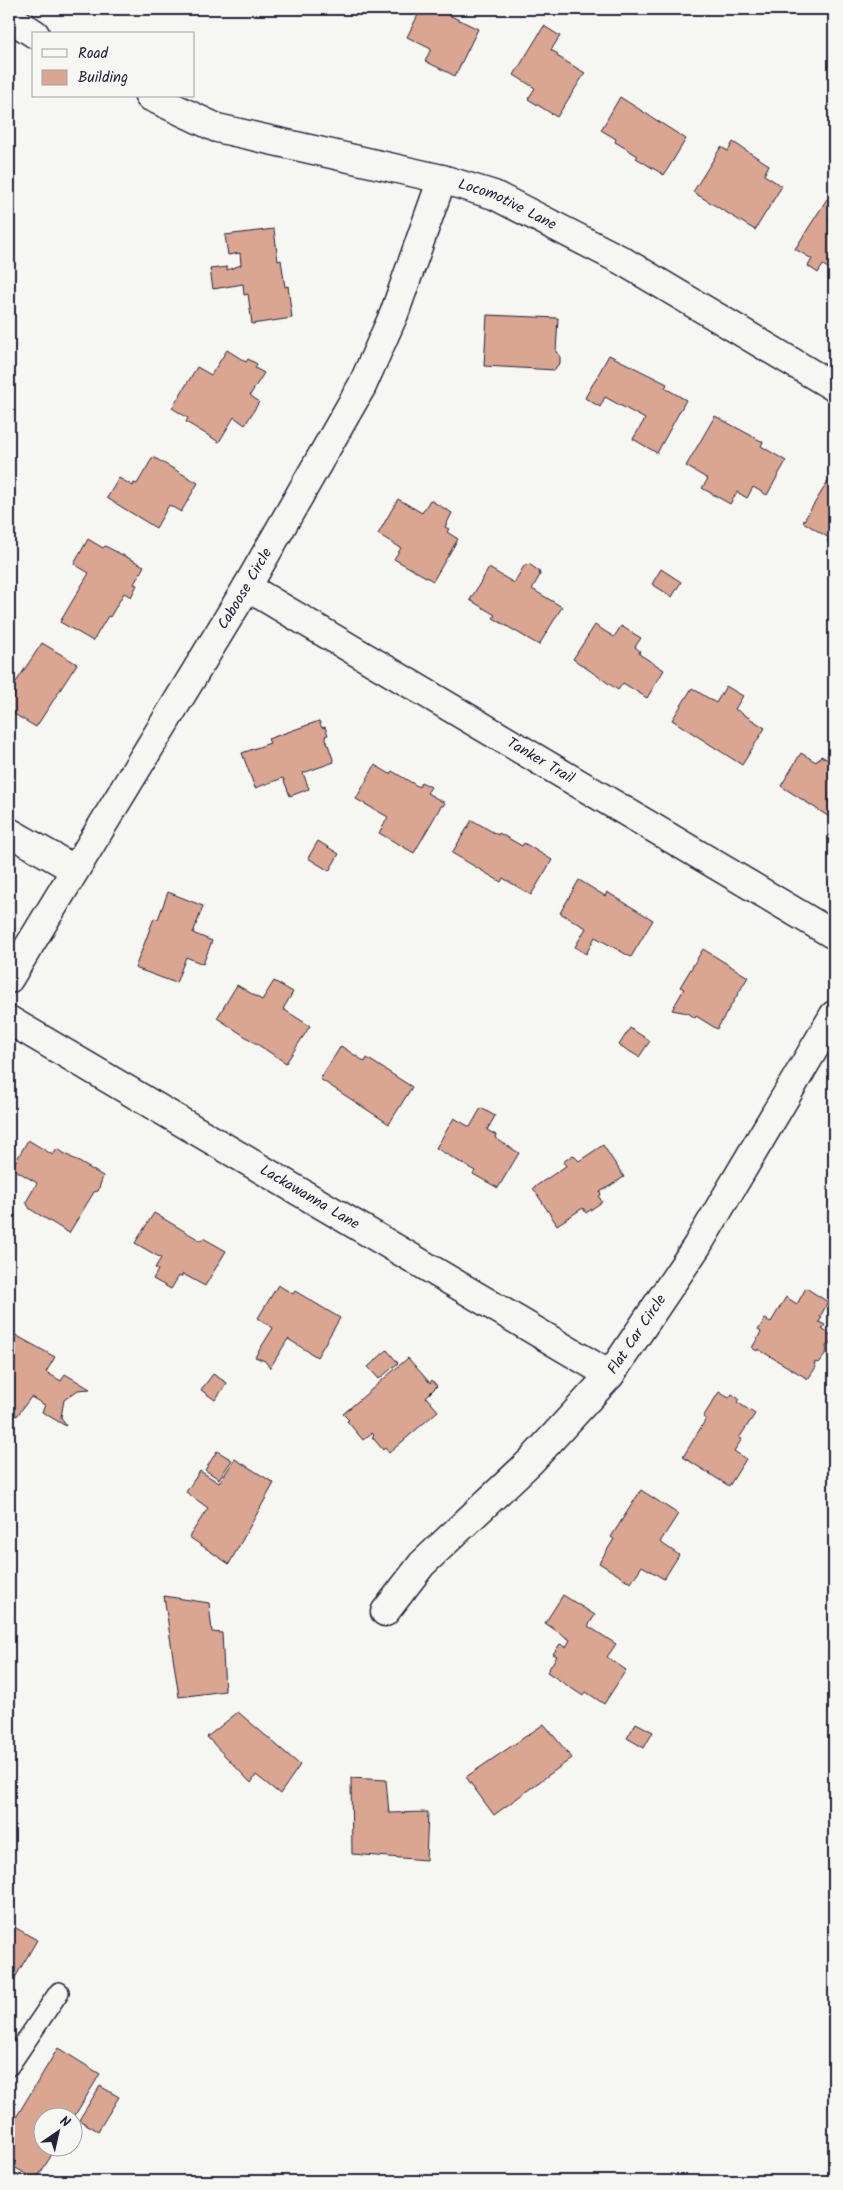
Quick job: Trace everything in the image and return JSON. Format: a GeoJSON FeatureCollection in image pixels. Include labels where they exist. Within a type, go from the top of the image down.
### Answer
{"type":"FeatureCollection","features":[{"type":"Feature","properties":{"kind":"street"},"geometry":{"type":"LineString","coordinates":[[9,17],[32,32]]}},
{"type":"Feature","properties":{"kind":"street","name":"Locomotive Lane"},"geometry":{"type":"LineString","coordinates":[[153,98],[217,128],[442,179],[494,195],[621,260],[834,387]]}},
{"type":"Feature","properties":{"kind":"street","name":"Caboose Circle"},"geometry":{"type":"LineString","coordinates":[[9,979],[74,869],[248,587],[362,386],[394,314],[442,179]]}},
{"type":"Feature","properties":{"kind":"street","name":"Tanker Trail"},"geometry":{"type":"LineString","coordinates":[[248,587],[834,935]]}},
{"type":"Feature","properties":{"kind":"street"},"geometry":{"type":"LineString","coordinates":[[9,832],[74,869]]}},
{"type":"Feature","properties":{"kind":"street","name":"Flat Car Circle"},"geometry":{"type":"LineString","coordinates":[[385,1612],[422,1564],[531,1461],[610,1375],[697,1246],[834,1015]]}},
{"type":"Feature","properties":{"kind":"street","name":"Lackawanna Lane"},"geometry":{"type":"LineString","coordinates":[[9,1020],[610,1375]]}},
{"type":"Feature","properties":{"kind":"lane"},"geometry":{"type":"LineString","coordinates":[[9,2066],[59,1992]]}},
{"type":"Feature","properties":{"kind":"building"},"geometry":{"type":"Polygon","coordinates":[[[421,9],[448,9],[451,12],[449,15],[478,29],[455,76],[425,61],[431,49],[407,37],[421,9]]]}},
{"type":"Feature","properties":{"kind":"building"},"geometry":{"type":"Polygon","coordinates":[[[544,26],[560,36],[551,50],[558,54],[557,56],[585,73],[557,117],[528,99],[535,88],[514,75],[544,26]]]}},
{"type":"Feature","properties":{"kind":"building"},"geometry":{"type":"Polygon","coordinates":[[[620,97],[686,139],[664,175],[636,158],[638,156],[615,142],[616,139],[601,130],[620,97]]]}},
{"type":"Feature","properties":{"kind":"building"},"geometry":{"type":"Polygon","coordinates":[[[733,142],[769,165],[764,175],[782,186],[755,230],[693,192],[721,147],[728,151],[733,142]]]}},
{"type":"Feature","properties":{"kind":"building"},"geometry":{"type":"Polygon","coordinates":[[[827,199],[834,203],[834,219],[831,217],[828,221],[834,225],[834,272],[823,265],[818,273],[808,266],[812,259],[795,249],[827,199]]]}},
{"type":"Feature","properties":{"kind":"building"},"geometry":{"type":"Polygon","coordinates":[[[274,229],[278,261],[281,260],[285,287],[288,286],[292,318],[252,324],[248,294],[244,295],[243,284],[213,289],[210,269],[227,267],[227,270],[241,265],[240,253],[228,255],[225,235],[274,229]]]}},
{"type":"Feature","properties":{"kind":"building"},"geometry":{"type":"Polygon","coordinates":[[[487,315],[558,318],[556,352],[560,355],[560,363],[555,370],[484,366],[487,315]]]}},
{"type":"Feature","properties":{"kind":"building"},"geometry":{"type":"Polygon","coordinates":[[[227,350],[246,362],[248,359],[257,364],[255,368],[264,373],[250,395],[259,402],[245,425],[234,417],[219,442],[186,422],[188,418],[172,408],[197,367],[211,375],[227,350]]]}},
{"type":"Feature","properties":{"kind":"building"},"geometry":{"type":"Polygon","coordinates":[[[609,355],[667,384],[665,388],[686,400],[657,453],[633,439],[645,419],[605,397],[600,407],[585,398],[609,355]]]}},
{"type":"Feature","properties":{"kind":"building"},"geometry":{"type":"Polygon","coordinates":[[[715,416],[763,442],[761,446],[786,461],[767,495],[753,487],[747,498],[737,492],[730,504],[702,488],[708,479],[686,466],[715,416]]]}},
{"type":"Feature","properties":{"kind":"building"},"geometry":{"type":"Polygon","coordinates":[[[153,457],[198,483],[181,512],[169,505],[156,528],[107,498],[119,478],[133,486],[134,483],[137,484],[153,457]]]}},
{"type":"Feature","properties":{"kind":"building"},"geometry":{"type":"Polygon","coordinates":[[[830,478],[834,481],[834,545],[827,541],[829,538],[803,522],[830,478]]]}},
{"type":"Feature","properties":{"kind":"building"},"geometry":{"type":"Polygon","coordinates":[[[398,499],[422,513],[430,500],[452,513],[445,527],[449,529],[447,532],[458,539],[433,581],[394,559],[401,548],[378,534],[398,499]]]}},
{"type":"Feature","properties":{"kind":"building"},"geometry":{"type":"Polygon","coordinates":[[[88,539],[103,548],[105,546],[144,566],[134,584],[137,585],[131,597],[124,593],[93,641],[60,622],[89,573],[74,564],[88,539]]]}},
{"type":"Feature","properties":{"kind":"building"},"geometry":{"type":"Polygon","coordinates":[[[529,564],[539,571],[540,575],[532,589],[562,607],[539,645],[493,618],[495,615],[470,600],[489,568],[514,583],[524,566],[529,564]]]}},
{"type":"Feature","properties":{"kind":"building"},"geometry":{"type":"Polygon","coordinates":[[[661,569],[681,582],[672,597],[652,584],[661,569]]]}},
{"type":"Feature","properties":{"kind":"building"},"geometry":{"type":"Polygon","coordinates":[[[595,625],[614,637],[621,626],[641,638],[635,647],[640,651],[639,654],[664,670],[647,698],[623,683],[618,690],[573,659],[595,625]]]}},
{"type":"Feature","properties":{"kind":"building"},"geometry":{"type":"Polygon","coordinates":[[[42,643],[77,664],[36,727],[9,711],[9,704],[15,694],[10,691],[42,643]]]}},
{"type":"Feature","properties":{"kind":"building"},"geometry":{"type":"Polygon","coordinates":[[[726,686],[743,696],[735,709],[765,728],[742,765],[672,720],[692,688],[716,703],[726,686]]]}},
{"type":"Feature","properties":{"kind":"building"},"geometry":{"type":"Polygon","coordinates":[[[319,721],[322,728],[325,727],[328,735],[325,736],[334,762],[303,773],[309,789],[290,796],[283,778],[255,788],[242,753],[270,743],[268,739],[319,721]]]}},
{"type":"Feature","properties":{"kind":"building"},"geometry":{"type":"Polygon","coordinates":[[[834,745],[834,820],[781,786],[801,753],[816,762],[821,756],[830,761],[831,759],[827,756],[834,745]]]}},
{"type":"Feature","properties":{"kind":"building"},"geometry":{"type":"Polygon","coordinates":[[[375,765],[390,774],[392,771],[419,787],[421,782],[431,787],[427,793],[445,803],[441,806],[414,853],[379,833],[388,817],[356,799],[375,765]]]}},
{"type":"Feature","properties":{"kind":"building"},"geometry":{"type":"Polygon","coordinates":[[[472,820],[522,846],[524,843],[552,860],[531,895],[503,878],[501,882],[452,853],[472,820]]]}},
{"type":"Feature","properties":{"kind":"building"},"geometry":{"type":"Polygon","coordinates":[[[318,841],[339,854],[329,871],[308,858],[318,841]]]}},
{"type":"Feature","properties":{"kind":"building"},"geometry":{"type":"Polygon","coordinates":[[[579,880],[605,896],[607,892],[653,920],[631,957],[595,937],[586,954],[575,947],[586,928],[560,913],[579,880]]]}},
{"type":"Feature","properties":{"kind":"building"},"geometry":{"type":"Polygon","coordinates":[[[168,892],[203,906],[193,933],[212,941],[203,964],[186,957],[176,983],[135,968],[154,918],[158,919],[168,892]]]}},
{"type":"Feature","properties":{"kind":"building"},"geometry":{"type":"Polygon","coordinates":[[[703,949],[748,977],[717,1029],[696,1016],[695,1018],[688,1013],[672,1010],[684,989],[680,987],[703,949]]]}},
{"type":"Feature","properties":{"kind":"building"},"geometry":{"type":"Polygon","coordinates":[[[274,981],[293,992],[283,1009],[310,1026],[286,1063],[217,1018],[237,985],[262,1000],[274,981]]]}},
{"type":"Feature","properties":{"kind":"building"},"geometry":{"type":"Polygon","coordinates":[[[630,1028],[650,1041],[639,1057],[619,1045],[630,1028]]]}},
{"type":"Feature","properties":{"kind":"building"},"geometry":{"type":"Polygon","coordinates":[[[341,1046],[365,1062],[367,1058],[412,1087],[389,1124],[320,1079],[341,1046]]]}},
{"type":"Feature","properties":{"kind":"building"},"geometry":{"type":"Polygon","coordinates":[[[481,1108],[495,1116],[487,1130],[496,1135],[495,1138],[519,1153],[498,1188],[473,1174],[475,1171],[436,1148],[454,1118],[470,1127],[481,1108]]]}},
{"type":"Feature","properties":{"kind":"building"},"geometry":{"type":"Polygon","coordinates":[[[28,1140],[53,1155],[57,1149],[103,1176],[98,1191],[94,1192],[69,1233],[30,1209],[26,1202],[37,1183],[12,1168],[28,1140]]]}},
{"type":"Feature","properties":{"kind":"building"},"geometry":{"type":"Polygon","coordinates":[[[603,1145],[624,1177],[600,1192],[601,1195],[599,1197],[602,1202],[586,1213],[583,1208],[557,1225],[533,1188],[566,1166],[563,1162],[573,1155],[579,1161],[603,1145]]]}},
{"type":"Feature","properties":{"kind":"building"},"geometry":{"type":"Polygon","coordinates":[[[154,1213],[201,1241],[203,1238],[226,1251],[205,1286],[183,1274],[181,1277],[179,1276],[171,1289],[153,1279],[158,1270],[155,1268],[161,1258],[135,1243],[154,1213]]]}},
{"type":"Feature","properties":{"kind":"building"},"geometry":{"type":"Polygon","coordinates":[[[278,1285],[293,1294],[295,1291],[340,1318],[317,1357],[288,1339],[270,1368],[265,1361],[255,1357],[273,1328],[258,1318],[278,1285]]]}},
{"type":"Feature","properties":{"kind":"building"},"geometry":{"type":"Polygon","coordinates":[[[806,1288],[828,1302],[819,1322],[825,1325],[822,1329],[834,1337],[830,1344],[826,1346],[827,1351],[820,1362],[814,1363],[816,1367],[808,1379],[758,1349],[757,1351],[752,1348],[761,1332],[758,1330],[765,1319],[771,1322],[786,1297],[797,1304],[806,1288]]]}},
{"type":"Feature","properties":{"kind":"building"},"geometry":{"type":"Polygon","coordinates":[[[10,1332],[55,1357],[46,1372],[61,1381],[65,1374],[90,1389],[78,1390],[64,1400],[61,1417],[66,1426],[42,1412],[45,1405],[31,1397],[17,1416],[9,1411],[10,1332]]]}},
{"type":"Feature","properties":{"kind":"building"},"geometry":{"type":"Polygon","coordinates":[[[387,1350],[398,1363],[379,1379],[368,1367],[387,1350]]]}},
{"type":"Feature","properties":{"kind":"building"},"geometry":{"type":"Polygon","coordinates":[[[408,1358],[430,1383],[432,1380],[437,1386],[426,1397],[438,1411],[389,1453],[385,1448],[383,1450],[372,1437],[374,1435],[372,1433],[363,1440],[343,1414],[408,1358]]]}},
{"type":"Feature","properties":{"kind":"building"},"geometry":{"type":"Polygon","coordinates":[[[213,1374],[227,1383],[215,1400],[201,1390],[213,1374]]]}},
{"type":"Feature","properties":{"kind":"building"},"geometry":{"type":"Polygon","coordinates":[[[719,1392],[729,1398],[732,1394],[739,1399],[737,1402],[755,1414],[739,1438],[742,1439],[734,1451],[746,1459],[729,1486],[683,1457],[706,1419],[703,1417],[719,1392]]]}},
{"type":"Feature","properties":{"kind":"building"},"geometry":{"type":"Polygon","coordinates":[[[217,1451],[232,1460],[219,1479],[205,1470],[217,1451]]]}},
{"type":"Feature","properties":{"kind":"building"},"geometry":{"type":"Polygon","coordinates":[[[235,1459],[274,1483],[229,1564],[189,1537],[208,1508],[186,1492],[200,1471],[219,1483],[235,1459]]]}},
{"type":"Feature","properties":{"kind":"building"},"geometry":{"type":"Polygon","coordinates":[[[641,1490],[678,1514],[660,1542],[679,1555],[664,1579],[642,1566],[631,1583],[599,1563],[614,1539],[611,1537],[641,1490]]]}},
{"type":"Feature","properties":{"kind":"building"},"geometry":{"type":"Polygon","coordinates":[[[563,1595],[595,1615],[588,1626],[616,1644],[607,1657],[626,1670],[604,1704],[586,1692],[583,1696],[547,1672],[557,1656],[553,1654],[560,1644],[566,1647],[570,1640],[545,1623],[563,1595]]]}},
{"type":"Feature","properties":{"kind":"building"},"geometry":{"type":"Polygon","coordinates":[[[164,1596],[209,1603],[212,1632],[222,1633],[225,1691],[179,1697],[164,1596]]]}},
{"type":"Feature","properties":{"kind":"building"},"geometry":{"type":"Polygon","coordinates":[[[238,1712],[300,1765],[280,1794],[256,1775],[251,1783],[207,1737],[238,1712]]]}},
{"type":"Feature","properties":{"kind":"building"},"geometry":{"type":"Polygon","coordinates":[[[636,1723],[653,1732],[644,1748],[627,1738],[636,1723]]]}},
{"type":"Feature","properties":{"kind":"building"},"geometry":{"type":"Polygon","coordinates":[[[544,1724],[572,1758],[494,1815],[466,1777],[544,1724]]]}},
{"type":"Feature","properties":{"kind":"building"},"geometry":{"type":"Polygon","coordinates":[[[351,1778],[386,1780],[389,1813],[428,1812],[426,1860],[352,1854],[351,1778]]]}},
{"type":"Feature","properties":{"kind":"building"},"geometry":{"type":"Polygon","coordinates":[[[9,1924],[37,1940],[9,1988],[9,1924]]]}},
{"type":"Feature","properties":{"kind":"building"},"geometry":{"type":"Polygon","coordinates":[[[58,2048],[100,2074],[79,2108],[32,2108],[32,2158],[50,2158],[36,2180],[9,2164],[9,2129],[58,2048]]]}},
{"type":"Feature","properties":{"kind":"building"},"geometry":{"type":"Polygon","coordinates":[[[100,2086],[119,2097],[98,2131],[82,2122],[82,2115],[100,2086]]]}}]}
